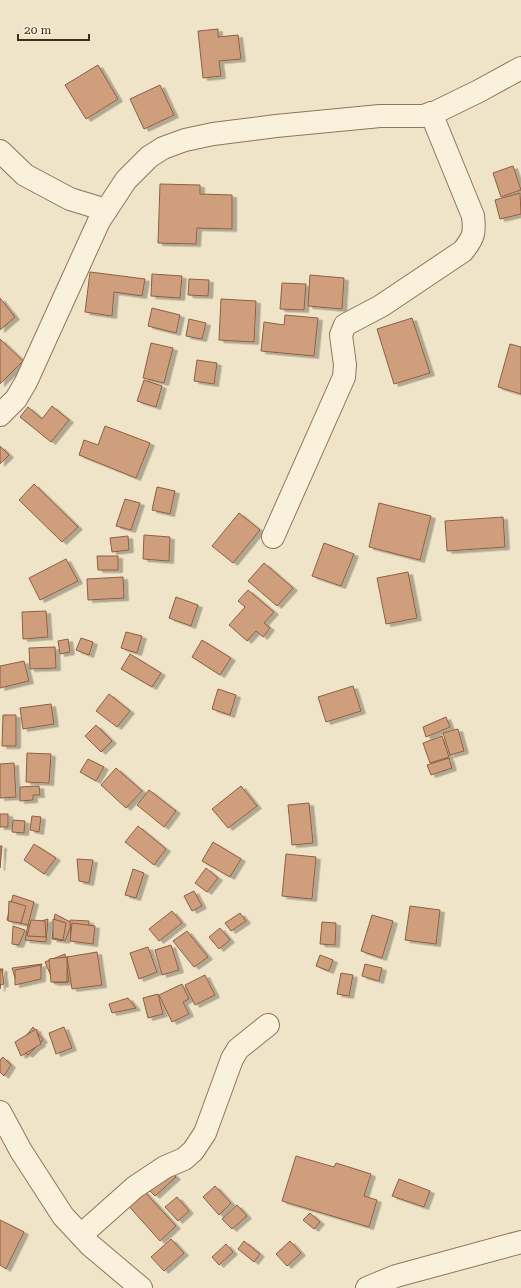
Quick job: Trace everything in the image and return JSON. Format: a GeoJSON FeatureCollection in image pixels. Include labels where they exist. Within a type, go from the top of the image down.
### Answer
{"type":"FeatureCollection","features":[{"type":"Feature","properties":{"kind":"street"},"geometry":{"type":"LineString","coordinates":[[0,414],[16,399],[26,382],[99,221],[126,180],[149,157],[163,148],[185,140],[213,134],[276,126],[380,116],[422,116],[431,114],[479,92],[521,68]]}},
{"type":"Feature","properties":{"kind":"street"},"geometry":{"type":"LineString","coordinates":[[272,537],[344,377],[345,365],[341,335],[345,325],[381,306],[463,251],[472,239],[475,230],[473,216],[431,114]]}},
{"type":"Feature","properties":{"kind":"street"},"geometry":{"type":"LineString","coordinates":[[0,151],[25,175],[70,199],[106,210]]}},
{"type":"Feature","properties":{"kind":"street"},"geometry":{"type":"LineString","coordinates":[[81,1235],[135,1187],[165,1167],[184,1159],[193,1151],[205,1133],[232,1059],[238,1049],[268,1025]]}},
{"type":"Feature","properties":{"kind":"street"},"geometry":{"type":"LineString","coordinates":[[0,1112],[20,1151],[59,1210],[81,1235],[118,1270],[141,1288]]}},
{"type":"Feature","properties":{"kind":"street"},"geometry":{"type":"LineString","coordinates":[[367,1288],[396,1276],[521,1242]]}},
{"type":"Feature","properties":{"kind":"building"},"geometry":{"type":"Polygon","coordinates":[[[218,29],[218,37],[238,35],[241,59],[219,61],[221,76],[203,78],[198,31],[218,29]]]}},
{"type":"Feature","properties":{"kind":"building"},"geometry":{"type":"Polygon","coordinates":[[[98,65],[118,99],[86,119],[65,85],[98,65]]]}},
{"type":"Feature","properties":{"kind":"building"},"geometry":{"type":"Polygon","coordinates":[[[160,85],[174,115],[144,129],[130,99],[160,85]]]}},
{"type":"Feature","properties":{"kind":"building"},"geometry":{"type":"Polygon","coordinates":[[[513,166],[521,190],[501,197],[493,173],[513,166]]]}},
{"type":"Feature","properties":{"kind":"building"},"geometry":{"type":"Polygon","coordinates":[[[160,184],[200,185],[200,194],[232,195],[232,229],[197,228],[196,244],[158,243],[160,184]]]}},
{"type":"Feature","properties":{"kind":"building"},"geometry":{"type":"Polygon","coordinates":[[[520,193],[521,214],[500,219],[495,200],[520,193]]]}},
{"type":"Feature","properties":{"kind":"building"},"geometry":{"type":"Polygon","coordinates":[[[90,272],[145,279],[142,296],[114,292],[112,316],[85,312],[90,272]]]}},
{"type":"Feature","properties":{"kind":"building"},"geometry":{"type":"Polygon","coordinates":[[[152,274],[182,276],[180,298],[151,296],[152,274]]]}},
{"type":"Feature","properties":{"kind":"building"},"geometry":{"type":"Polygon","coordinates":[[[310,275],[344,278],[342,309],[308,306],[310,275]]]}},
{"type":"Feature","properties":{"kind":"building"},"geometry":{"type":"Polygon","coordinates":[[[189,279],[209,280],[208,296],[188,295],[189,279]]]}},
{"type":"Feature","properties":{"kind":"building"},"geometry":{"type":"Polygon","coordinates":[[[282,283],[306,284],[304,310],[280,309],[282,283]]]}},
{"type":"Feature","properties":{"kind":"building"},"geometry":{"type":"Polygon","coordinates":[[[0,298],[15,317],[0,330],[0,298]]]}},
{"type":"Feature","properties":{"kind":"building"},"geometry":{"type":"Polygon","coordinates":[[[221,299],[256,301],[254,342],[219,340],[221,299]]]}},
{"type":"Feature","properties":{"kind":"building"},"geometry":{"type":"Polygon","coordinates":[[[152,308],[180,315],[176,333],[148,326],[152,308]]]}},
{"type":"Feature","properties":{"kind":"building"},"geometry":{"type":"Polygon","coordinates":[[[285,315],[318,318],[314,356],[261,351],[264,322],[284,325],[285,315]]]}},
{"type":"Feature","properties":{"kind":"building"},"geometry":{"type":"Polygon","coordinates":[[[412,318],[430,373],[394,384],[377,329],[412,318]]]}},
{"type":"Feature","properties":{"kind":"building"},"geometry":{"type":"Polygon","coordinates":[[[189,319],[206,323],[202,339],[186,336],[189,319]]]}},
{"type":"Feature","properties":{"kind":"building"},"geometry":{"type":"Polygon","coordinates":[[[0,339],[23,361],[0,384],[0,339]]]}},
{"type":"Feature","properties":{"kind":"building"},"geometry":{"type":"Polygon","coordinates":[[[151,343],[173,348],[164,383],[143,378],[151,343]]]}},
{"type":"Feature","properties":{"kind":"building"},"geometry":{"type":"Polygon","coordinates":[[[510,344],[521,347],[521,394],[498,387],[510,344]]]}},
{"type":"Feature","properties":{"kind":"building"},"geometry":{"type":"Polygon","coordinates":[[[197,360],[217,363],[214,384],[194,381],[197,360]]]}},
{"type":"Feature","properties":{"kind":"building"},"geometry":{"type":"Polygon","coordinates":[[[144,380],[162,386],[156,407],[137,401],[144,380]]]}},
{"type":"Feature","properties":{"kind":"building"},"geometry":{"type":"Polygon","coordinates":[[[52,406],[69,420],[51,442],[20,417],[28,407],[42,419],[52,406]]]}},
{"type":"Feature","properties":{"kind":"building"},"geometry":{"type":"Polygon","coordinates":[[[105,426],[150,443],[136,478],[79,455],[84,440],[98,445],[105,426]]]}},
{"type":"Feature","properties":{"kind":"building"},"geometry":{"type":"Polygon","coordinates":[[[0,446],[9,455],[0,464],[0,446]]]}},
{"type":"Feature","properties":{"kind":"building"},"geometry":{"type":"Polygon","coordinates":[[[34,484],[78,527],[62,542],[19,500],[34,484]]]}},
{"type":"Feature","properties":{"kind":"building"},"geometry":{"type":"Polygon","coordinates":[[[157,487],[175,491],[170,514],[152,510],[157,487]]]}},
{"type":"Feature","properties":{"kind":"building"},"geometry":{"type":"Polygon","coordinates":[[[125,499],[140,503],[131,530],[116,526],[125,499]]]}},
{"type":"Feature","properties":{"kind":"building"},"geometry":{"type":"Polygon","coordinates":[[[379,503],[431,516],[420,560],[369,547],[379,503]]]}},
{"type":"Feature","properties":{"kind":"building"},"geometry":{"type":"Polygon","coordinates":[[[239,513],[260,530],[233,563],[212,546],[239,513]]]}},
{"type":"Feature","properties":{"kind":"building"},"geometry":{"type":"Polygon","coordinates":[[[503,517],[505,547],[447,551],[445,521],[503,517]]]}},
{"type":"Feature","properties":{"kind":"building"},"geometry":{"type":"Polygon","coordinates":[[[144,535],[170,537],[169,561],[143,559],[144,535]]]}},
{"type":"Feature","properties":{"kind":"building"},"geometry":{"type":"Polygon","coordinates":[[[128,536],[129,550],[112,552],[110,538],[128,536]]]}},
{"type":"Feature","properties":{"kind":"building"},"geometry":{"type":"Polygon","coordinates":[[[324,543],[354,554],[341,586],[312,576],[324,543]]]}},
{"type":"Feature","properties":{"kind":"building"},"geometry":{"type":"Polygon","coordinates":[[[97,556],[118,556],[118,570],[98,570],[97,556]]]}},
{"type":"Feature","properties":{"kind":"building"},"geometry":{"type":"Polygon","coordinates":[[[66,559],[78,581],[40,600],[29,578],[66,559]]]}},
{"type":"Feature","properties":{"kind":"building"},"geometry":{"type":"Polygon","coordinates":[[[264,563],[293,588],[277,606],[248,581],[264,563]]]}},
{"type":"Feature","properties":{"kind":"building"},"geometry":{"type":"Polygon","coordinates":[[[408,572],[417,618],[386,624],[377,578],[408,572]]]}},
{"type":"Feature","properties":{"kind":"building"},"geometry":{"type":"Polygon","coordinates":[[[123,577],[124,598],[88,600],[87,579],[123,577]]]}},
{"type":"Feature","properties":{"kind":"building"},"geometry":{"type":"Polygon","coordinates":[[[248,590],[274,612],[264,623],[270,628],[263,637],[256,631],[247,641],[229,625],[245,607],[238,601],[248,590]]]}},
{"type":"Feature","properties":{"kind":"building"},"geometry":{"type":"Polygon","coordinates":[[[176,597],[198,605],[191,626],[169,618],[176,597]]]}},
{"type":"Feature","properties":{"kind":"building"},"geometry":{"type":"Polygon","coordinates":[[[46,611],[48,637],[23,639],[22,612],[46,611]]]}},
{"type":"Feature","properties":{"kind":"building"},"geometry":{"type":"Polygon","coordinates":[[[126,632],[142,636],[137,653],[121,648],[126,632]]]}},
{"type":"Feature","properties":{"kind":"building"},"geometry":{"type":"Polygon","coordinates":[[[81,638],[93,642],[89,655],[76,650],[81,638]]]}},
{"type":"Feature","properties":{"kind":"building"},"geometry":{"type":"Polygon","coordinates":[[[68,639],[70,652],[60,654],[58,641],[68,639]]]}},
{"type":"Feature","properties":{"kind":"building"},"geometry":{"type":"Polygon","coordinates":[[[202,640],[231,658],[220,675],[192,657],[202,640]]]}},
{"type":"Feature","properties":{"kind":"building"},"geometry":{"type":"Polygon","coordinates":[[[55,647],[56,668],[30,669],[29,648],[55,647]]]}},
{"type":"Feature","properties":{"kind":"building"},"geometry":{"type":"Polygon","coordinates":[[[130,654],[161,673],[152,687],[121,669],[130,654]]]}},
{"type":"Feature","properties":{"kind":"building"},"geometry":{"type":"Polygon","coordinates":[[[24,661],[29,681],[0,688],[0,666],[24,661]]]}},
{"type":"Feature","properties":{"kind":"building"},"geometry":{"type":"Polygon","coordinates":[[[353,686],[361,711],[326,722],[318,697],[353,686]]]}},
{"type":"Feature","properties":{"kind":"building"},"geometry":{"type":"Polygon","coordinates":[[[218,689],[236,695],[230,715],[212,709],[218,689]]]}},
{"type":"Feature","properties":{"kind":"building"},"geometry":{"type":"Polygon","coordinates":[[[109,694],[130,711],[117,727],[96,711],[109,694]]]}},
{"type":"Feature","properties":{"kind":"building"},"geometry":{"type":"Polygon","coordinates":[[[51,704],[54,724],[23,729],[20,708],[51,704]]]}},
{"type":"Feature","properties":{"kind":"building"},"geometry":{"type":"Polygon","coordinates":[[[3,715],[16,715],[16,746],[2,746],[3,715]]]}},
{"type":"Feature","properties":{"kind":"building"},"geometry":{"type":"Polygon","coordinates":[[[446,717],[450,727],[426,737],[423,727],[446,717]]]}},
{"type":"Feature","properties":{"kind":"building"},"geometry":{"type":"Polygon","coordinates":[[[96,725],[112,741],[101,752],[85,736],[96,725]]]}},
{"type":"Feature","properties":{"kind":"building"},"geometry":{"type":"Polygon","coordinates":[[[458,729],[464,751],[450,755],[443,733],[458,729]]]}},
{"type":"Feature","properties":{"kind":"building"},"geometry":{"type":"Polygon","coordinates":[[[442,736],[449,757],[430,763],[423,743],[442,736]]]}},
{"type":"Feature","properties":{"kind":"building"},"geometry":{"type":"Polygon","coordinates":[[[27,753],[51,754],[49,783],[26,782],[27,753]]]}},
{"type":"Feature","properties":{"kind":"building"},"geometry":{"type":"Polygon","coordinates":[[[449,758],[452,768],[431,775],[427,765],[449,758]]]}},
{"type":"Feature","properties":{"kind":"building"},"geometry":{"type":"Polygon","coordinates":[[[88,759],[104,767],[96,781],[80,772],[88,759]]]}},
{"type":"Feature","properties":{"kind":"building"},"geometry":{"type":"Polygon","coordinates":[[[14,763],[16,797],[0,798],[0,764],[14,763]]]}},
{"type":"Feature","properties":{"kind":"building"},"geometry":{"type":"Polygon","coordinates":[[[116,768],[142,791],[126,808],[101,785],[116,768]]]}},
{"type":"Feature","properties":{"kind":"building"},"geometry":{"type":"Polygon","coordinates":[[[39,786],[40,795],[33,795],[33,800],[20,801],[20,787],[39,786]]]}},
{"type":"Feature","properties":{"kind":"building"},"geometry":{"type":"Polygon","coordinates":[[[241,786],[257,806],[228,828],[212,809],[241,786]]]}},
{"type":"Feature","properties":{"kind":"building"},"geometry":{"type":"Polygon","coordinates":[[[149,790],[176,811],[164,827],[137,805],[149,790]]]}},
{"type":"Feature","properties":{"kind":"building"},"geometry":{"type":"Polygon","coordinates":[[[309,803],[313,843],[292,845],[288,805],[309,803]]]}},
{"type":"Feature","properties":{"kind":"building"},"geometry":{"type":"Polygon","coordinates":[[[0,814],[8,814],[8,827],[0,827],[0,814]]]}},
{"type":"Feature","properties":{"kind":"building"},"geometry":{"type":"Polygon","coordinates":[[[32,816],[41,817],[39,832],[30,830],[32,816]]]}},
{"type":"Feature","properties":{"kind":"building"},"geometry":{"type":"Polygon","coordinates":[[[13,820],[25,821],[24,833],[12,832],[13,820]]]}},
{"type":"Feature","properties":{"kind":"building"},"geometry":{"type":"Polygon","coordinates":[[[138,826],[166,849],[154,865],[125,842],[138,826]]]}},
{"type":"Feature","properties":{"kind":"building"},"geometry":{"type":"Polygon","coordinates":[[[213,842],[241,859],[230,877],[202,861],[213,842]]]}},
{"type":"Feature","properties":{"kind":"building"},"geometry":{"type":"Polygon","coordinates":[[[34,844],[56,858],[44,874],[24,860],[34,844]]]}},
{"type":"Feature","properties":{"kind":"building"},"geometry":{"type":"Polygon","coordinates":[[[0,846],[2,846],[0,868],[0,846]]]}},
{"type":"Feature","properties":{"kind":"building"},"geometry":{"type":"Polygon","coordinates":[[[286,854],[316,857],[312,899],[282,896],[286,854]]]}},
{"type":"Feature","properties":{"kind":"building"},"geometry":{"type":"Polygon","coordinates":[[[77,859],[93,860],[89,883],[79,881],[77,859]]]}},
{"type":"Feature","properties":{"kind":"building"},"geometry":{"type":"Polygon","coordinates":[[[206,868],[218,878],[207,892],[195,883],[206,868]]]}},
{"type":"Feature","properties":{"kind":"building"},"geometry":{"type":"Polygon","coordinates":[[[133,869],[144,873],[136,898],[125,895],[133,869]]]}},
{"type":"Feature","properties":{"kind":"building"},"geometry":{"type":"Polygon","coordinates":[[[194,891],[202,906],[192,911],[184,896],[194,891]]]}},
{"type":"Feature","properties":{"kind":"building"},"geometry":{"type":"Polygon","coordinates":[[[13,895],[34,902],[28,925],[7,920],[13,895]]]}},
{"type":"Feature","properties":{"kind":"building"},"geometry":{"type":"Polygon","coordinates":[[[9,901],[26,906],[21,923],[8,921],[9,901]]]}},
{"type":"Feature","properties":{"kind":"building"},"geometry":{"type":"Polygon","coordinates":[[[410,906],[440,910],[436,944],[405,940],[410,906]]]}},
{"type":"Feature","properties":{"kind":"building"},"geometry":{"type":"Polygon","coordinates":[[[172,911],[182,923],[159,941],[149,929],[172,911]]]}},
{"type":"Feature","properties":{"kind":"building"},"geometry":{"type":"Polygon","coordinates":[[[240,913],[246,921],[231,931],[225,923],[240,913]]]}},
{"type":"Feature","properties":{"kind":"building"},"geometry":{"type":"Polygon","coordinates":[[[55,914],[72,923],[65,941],[52,939],[55,914]]]}},
{"type":"Feature","properties":{"kind":"building"},"geometry":{"type":"Polygon","coordinates":[[[372,915],[393,921],[382,958],[361,951],[372,915]]]}},
{"type":"Feature","properties":{"kind":"building"},"geometry":{"type":"Polygon","coordinates":[[[48,919],[46,942],[25,940],[28,925],[48,919]]]}},
{"type":"Feature","properties":{"kind":"building"},"geometry":{"type":"Polygon","coordinates":[[[53,919],[66,923],[63,940],[53,938],[53,919]]]}},
{"type":"Feature","properties":{"kind":"building"},"geometry":{"type":"Polygon","coordinates":[[[31,920],[45,921],[46,937],[27,936],[31,920]]]}},
{"type":"Feature","properties":{"kind":"building"},"geometry":{"type":"Polygon","coordinates":[[[70,920],[89,921],[88,938],[71,940],[70,920]]]}},
{"type":"Feature","properties":{"kind":"building"},"geometry":{"type":"Polygon","coordinates":[[[322,922],[336,923],[335,945],[320,944],[322,922]]]}},
{"type":"Feature","properties":{"kind":"building"},"geometry":{"type":"Polygon","coordinates":[[[72,923],[95,926],[93,944],[70,941],[72,923]]]}},
{"type":"Feature","properties":{"kind":"building"},"geometry":{"type":"Polygon","coordinates":[[[13,926],[25,930],[19,945],[12,944],[13,926]]]}},
{"type":"Feature","properties":{"kind":"building"},"geometry":{"type":"Polygon","coordinates":[[[220,928],[230,940],[219,949],[209,937],[220,928]]]}},
{"type":"Feature","properties":{"kind":"building"},"geometry":{"type":"Polygon","coordinates":[[[187,931],[208,957],[194,967],[173,941],[187,931]]]}},
{"type":"Feature","properties":{"kind":"building"},"geometry":{"type":"Polygon","coordinates":[[[171,945],[179,970],[162,975],[155,950],[171,945]]]}},
{"type":"Feature","properties":{"kind":"building"},"geometry":{"type":"Polygon","coordinates":[[[148,947],[157,972],[139,979],[130,953],[148,947]]]}},
{"type":"Feature","properties":{"kind":"building"},"geometry":{"type":"Polygon","coordinates":[[[97,952],[102,985],[72,989],[67,957],[97,952]]]}},
{"type":"Feature","properties":{"kind":"building"},"geometry":{"type":"Polygon","coordinates":[[[65,954],[69,982],[54,983],[45,962],[65,954]]]}},
{"type":"Feature","properties":{"kind":"building"},"geometry":{"type":"Polygon","coordinates":[[[320,955],[333,960],[329,971],[316,966],[320,955]]]}},
{"type":"Feature","properties":{"kind":"building"},"geometry":{"type":"Polygon","coordinates":[[[67,957],[67,982],[51,982],[49,959],[67,957]]]}},
{"type":"Feature","properties":{"kind":"building"},"geometry":{"type":"Polygon","coordinates":[[[42,964],[36,980],[16,981],[12,968],[42,964]]]}},
{"type":"Feature","properties":{"kind":"building"},"geometry":{"type":"Polygon","coordinates":[[[365,964],[382,968],[379,981],[362,976],[365,964]]]}},
{"type":"Feature","properties":{"kind":"building"},"geometry":{"type":"Polygon","coordinates":[[[41,965],[41,979],[15,985],[15,970],[41,965]]]}},
{"type":"Feature","properties":{"kind":"building"},"geometry":{"type":"Polygon","coordinates":[[[0,969],[3,969],[0,989],[0,969]]]}},
{"type":"Feature","properties":{"kind":"building"},"geometry":{"type":"Polygon","coordinates":[[[2,970],[4,984],[0,985],[0,971],[2,970]]]}},
{"type":"Feature","properties":{"kind":"building"},"geometry":{"type":"Polygon","coordinates":[[[341,973],[353,975],[349,996],[337,994],[341,973]]]}},
{"type":"Feature","properties":{"kind":"building"},"geometry":{"type":"Polygon","coordinates":[[[205,975],[215,995],[195,1005],[185,985],[205,975]]]}},
{"type":"Feature","properties":{"kind":"building"},"geometry":{"type":"Polygon","coordinates":[[[182,984],[189,999],[183,1002],[189,1014],[172,1022],[159,995],[182,984]]]}},
{"type":"Feature","properties":{"kind":"building"},"geometry":{"type":"Polygon","coordinates":[[[158,994],[163,1014],[148,1018],[143,998],[158,994]]]}},
{"type":"Feature","properties":{"kind":"building"},"geometry":{"type":"Polygon","coordinates":[[[128,998],[136,1008],[112,1013],[109,1004],[128,998]]]}},
{"type":"Feature","properties":{"kind":"building"},"geometry":{"type":"Polygon","coordinates":[[[33,1027],[43,1040],[28,1055],[18,1046],[33,1027]]]}},
{"type":"Feature","properties":{"kind":"building"},"geometry":{"type":"Polygon","coordinates":[[[64,1027],[72,1048],[56,1054],[49,1033],[64,1027]]]}},
{"type":"Feature","properties":{"kind":"building"},"geometry":{"type":"Polygon","coordinates":[[[36,1029],[41,1044],[21,1056],[15,1042],[36,1029]]]}},
{"type":"Feature","properties":{"kind":"building"},"geometry":{"type":"Polygon","coordinates":[[[3,1057],[11,1065],[4,1076],[0,1072],[0,1060],[3,1057]]]}},
{"type":"Feature","properties":{"kind":"building"},"geometry":{"type":"Polygon","coordinates":[[[296,1156],[334,1167],[336,1163],[371,1174],[364,1196],[377,1200],[369,1227],[282,1201],[296,1156]]]}},
{"type":"Feature","properties":{"kind":"building"},"geometry":{"type":"Polygon","coordinates":[[[167,1169],[176,1177],[155,1196],[147,1188],[167,1169]]]}},
{"type":"Feature","properties":{"kind":"building"},"geometry":{"type":"Polygon","coordinates":[[[399,1179],[430,1191],[424,1207],[392,1196],[399,1179]]]}},
{"type":"Feature","properties":{"kind":"building"},"geometry":{"type":"Polygon","coordinates":[[[215,1186],[231,1203],[219,1215],[203,1197],[215,1186]]]}},
{"type":"Feature","properties":{"kind":"building"},"geometry":{"type":"Polygon","coordinates":[[[141,1188],[176,1226],[160,1241],[125,1202],[141,1188]]]}},
{"type":"Feature","properties":{"kind":"building"},"geometry":{"type":"Polygon","coordinates":[[[177,1197],[189,1211],[178,1221],[165,1207],[177,1197]]]}},
{"type":"Feature","properties":{"kind":"building"},"geometry":{"type":"Polygon","coordinates":[[[237,1205],[247,1216],[232,1229],[222,1219],[237,1205]]]}},
{"type":"Feature","properties":{"kind":"building"},"geometry":{"type":"Polygon","coordinates":[[[310,1213],[320,1222],[314,1229],[303,1220],[310,1213]]]}},
{"type":"Feature","properties":{"kind":"building"},"geometry":{"type":"Polygon","coordinates":[[[0,1220],[24,1232],[6,1269],[0,1265],[0,1220]]]}},
{"type":"Feature","properties":{"kind":"building"},"geometry":{"type":"Polygon","coordinates":[[[171,1239],[184,1253],[164,1271],[151,1257],[171,1239]]]}},
{"type":"Feature","properties":{"kind":"building"},"geometry":{"type":"Polygon","coordinates":[[[244,1241],[260,1254],[254,1262],[238,1249],[244,1241]]]}},
{"type":"Feature","properties":{"kind":"building"},"geometry":{"type":"Polygon","coordinates":[[[290,1241],[301,1253],[287,1266],[276,1254],[290,1241]]]}},
{"type":"Feature","properties":{"kind":"building"},"geometry":{"type":"Polygon","coordinates":[[[226,1244],[233,1252],[219,1265],[212,1257],[226,1244]]]}}]}
